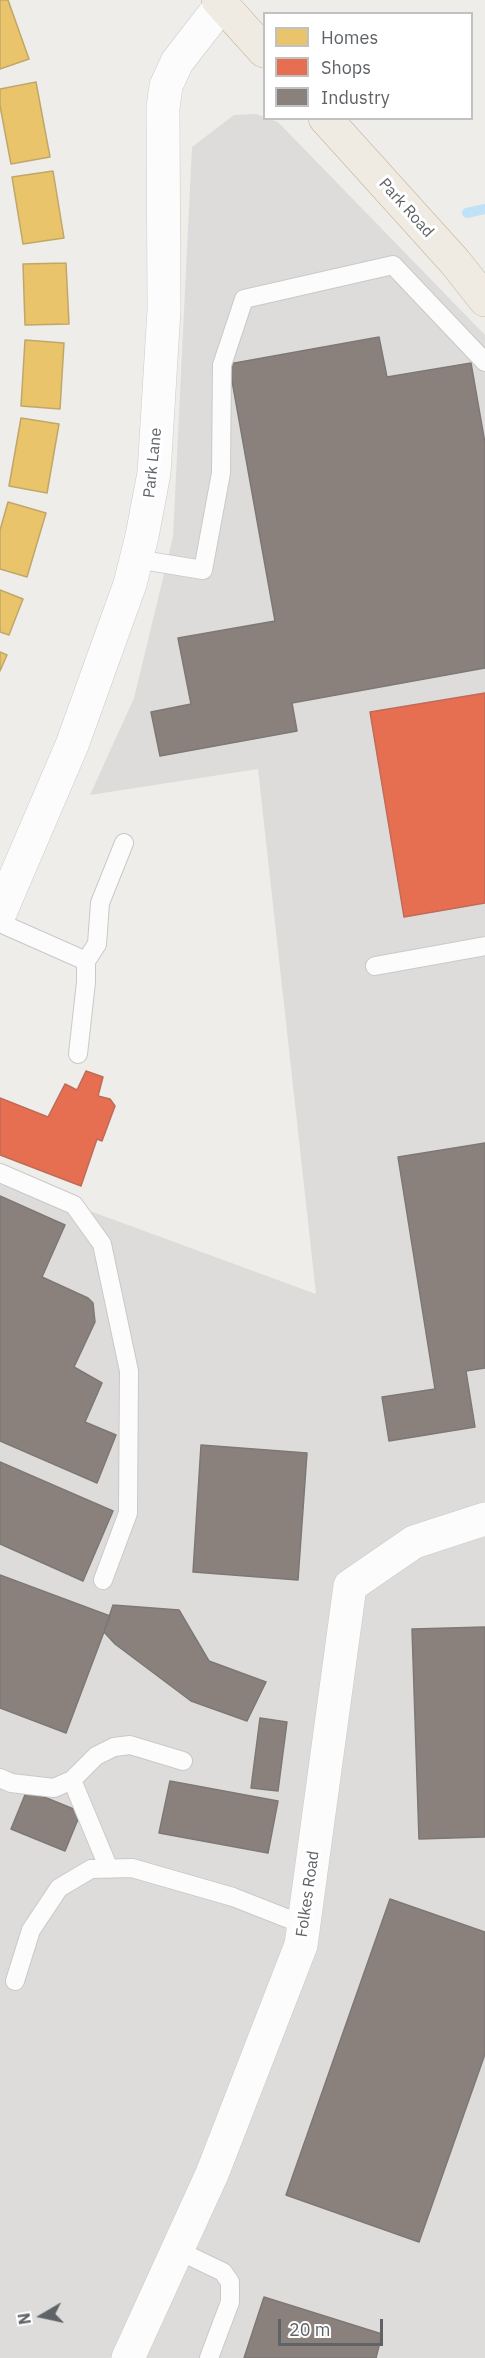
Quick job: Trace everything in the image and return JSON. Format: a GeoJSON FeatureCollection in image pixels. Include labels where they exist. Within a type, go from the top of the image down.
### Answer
{"type":"FeatureCollection","features":[{"type":"Feature","properties":{"kind":"highway"},"geometry":{"type":"LineString","coordinates":[[220,2],[263,50]]}},
{"type":"Feature","properties":{"kind":"highway","name":"Park Road"},"geometry":{"type":"LineString","coordinates":[[327,120],[455,262],[485,300]]}},
{"type":"Feature","properties":{"kind":"street","name":"Park Lane"},"geometry":{"type":"LineString","coordinates":[[0,913],[72,746],[130,584],[154,473],[164,310],[163,108],[166,86],[177,62],[220,2]]}},
{"type":"Feature","properties":{"kind":"street","name":"Folkes Road"},"geometry":{"type":"LineString","coordinates":[[128,2358],[212,2174],[302,1945],[350,1586],[414,1542],[485,1519]]}},
{"type":"Feature","properties":{"kind":"lane"},"geometry":{"type":"LineString","coordinates":[[136,559],[203,570],[220,473],[222,365],[244,299],[393,265],[485,362]]}},
{"type":"Feature","properties":{"kind":"lane"},"geometry":{"type":"LineString","coordinates":[[78,1054],[87,982],[86,961],[97,944],[100,903],[124,843]]}},
{"type":"Feature","properties":{"kind":"lane"},"geometry":{"type":"LineString","coordinates":[[0,923],[86,961]]}},
{"type":"Feature","properties":{"kind":"lane"},"geometry":{"type":"LineString","coordinates":[[375,966],[485,946]]}},
{"type":"Feature","properties":{"kind":"lane"},"geometry":{"type":"LineString","coordinates":[[0,1173],[74,1205],[102,1244],[129,1371],[128,1513],[103,1580]]}},
{"type":"Feature","properties":{"kind":"lane"},"geometry":{"type":"LineString","coordinates":[[0,1778],[11,1783],[54,1788],[72,1780],[96,1755],[114,1747],[130,1745],[183,1761]]}},
{"type":"Feature","properties":{"kind":"lane"},"geometry":{"type":"LineString","coordinates":[[72,1780],[109,1869]]}},
{"type":"Feature","properties":{"kind":"lane"},"geometry":{"type":"LineString","coordinates":[[15,1981],[31,1930],[59,1888],[91,1869],[132,1868],[233,1897],[304,1925]]}},
{"type":"Feature","properties":{"kind":"lane"},"geometry":{"type":"LineString","coordinates":[[177,2250],[223,2272],[230,2282],[230,2302],[209,2358]]}},
{"type":"Feature","properties":{"kind":"shaded area"},"geometry":{"type":"Polygon","coordinates":[[[256,114],[263,117],[263,120],[278,122],[485,335],[485,2358],[0,2358],[0,1178],[316,1294],[258,769],[90,795],[134,698],[173,537],[192,147],[234,115],[256,114]]]}},
{"type":"Feature","properties":{"kind":"building: Homes"},"geometry":{"type":"Polygon","coordinates":[[[0,0],[8,0],[29,59],[0,69],[0,0]]]}},
{"type":"Feature","properties":{"kind":"building: Homes"},"geometry":{"type":"Polygon","coordinates":[[[36,82],[50,157],[11,164],[0,106],[0,89],[36,82]]]}},
{"type":"Feature","properties":{"kind":"building: Homes"},"geometry":{"type":"Polygon","coordinates":[[[53,171],[64,238],[23,244],[12,177],[53,171]]]}},
{"type":"Feature","properties":{"kind":"building: Homes"},"geometry":{"type":"Polygon","coordinates":[[[66,263],[69,324],[25,325],[23,264],[66,263]]]}},
{"type":"Feature","properties":{"kind":"building: Homes"},"geometry":{"type":"Polygon","coordinates":[[[25,340],[64,343],[60,409],[21,406],[25,340]]]}},
{"type":"Feature","properties":{"kind":"building: Homes"},"geometry":{"type":"Polygon","coordinates":[[[21,418],[59,424],[47,493],[9,486],[21,418]]]}},
{"type":"Feature","properties":{"kind":"building: Homes"},"geometry":{"type":"Polygon","coordinates":[[[8,502],[46,513],[27,577],[0,569],[0,530],[8,502]]]}},
{"type":"Feature","properties":{"kind":"building: Homes"},"geometry":{"type":"Polygon","coordinates":[[[0,590],[23,599],[9,635],[0,632],[0,590]]]}},
{"type":"Feature","properties":{"kind":"building: Homes"},"geometry":{"type":"Polygon","coordinates":[[[0,652],[7,655],[0,671],[0,652]]]}},
{"type":"Feature","properties":{"kind":"building: Shops"},"geometry":{"type":"Polygon","coordinates":[[[485,693],[485,903],[404,917],[370,712],[485,693]]]}},
{"type":"Feature","properties":{"kind":"building: Shops"},"geometry":{"type":"Polygon","coordinates":[[[86,1071],[103,1077],[98,1096],[110,1099],[115,1106],[102,1141],[97,1139],[81,1186],[0,1155],[0,1098],[48,1117],[65,1084],[77,1090],[86,1071]]]}},
{"type":"Feature","properties":{"kind":"building: Industry"},"geometry":{"type":"Polygon","coordinates":[[[379,337],[387,377],[471,363],[485,443],[485,668],[292,703],[297,731],[160,756],[151,712],[191,704],[178,638],[275,621],[229,364],[379,337]]]}},
{"type":"Feature","properties":{"kind":"building: Industry"},"geometry":{"type":"Polygon","coordinates":[[[485,1143],[485,1368],[466,1371],[475,1427],[389,1441],[382,1397],[435,1389],[398,1157],[485,1143]]]}},
{"type":"Feature","properties":{"kind":"building: Industry"},"geometry":{"type":"Polygon","coordinates":[[[0,1196],[65,1225],[42,1277],[88,1298],[93,1303],[95,1322],[74,1367],[102,1383],[85,1422],[116,1435],[97,1483],[0,1441],[0,1196]]]}},
{"type":"Feature","properties":{"kind":"building: Industry"},"geometry":{"type":"Polygon","coordinates":[[[201,1445],[307,1453],[298,1580],[193,1572],[201,1445]]]}},
{"type":"Feature","properties":{"kind":"building: Industry"},"geometry":{"type":"Polygon","coordinates":[[[0,1462],[113,1511],[83,1581],[0,1544],[0,1462]]]}},
{"type":"Feature","properties":{"kind":"building: Industry"},"geometry":{"type":"Polygon","coordinates":[[[0,1575],[110,1616],[66,1733],[0,1708],[0,1575]]]}},
{"type":"Feature","properties":{"kind":"building: Industry"},"geometry":{"type":"Polygon","coordinates":[[[113,1605],[179,1610],[209,1661],[266,1682],[247,1721],[191,1701],[115,1644],[104,1632],[113,1605]]]}},
{"type":"Feature","properties":{"kind":"building: Industry"},"geometry":{"type":"Polygon","coordinates":[[[485,1627],[485,1837],[419,1839],[412,1629],[485,1627]]]}},
{"type":"Feature","properties":{"kind":"building: Industry"},"geometry":{"type":"Polygon","coordinates":[[[260,1718],[287,1722],[278,1791],[251,1788],[260,1718]]]}},
{"type":"Feature","properties":{"kind":"building: Industry"},"geometry":{"type":"Polygon","coordinates":[[[170,1781],[278,1801],[268,1853],[159,1833],[170,1781]]]}},
{"type":"Feature","properties":{"kind":"building: Industry"},"geometry":{"type":"Polygon","coordinates":[[[27,1790],[81,1812],[65,1851],[11,1829],[27,1790]]]}},
{"type":"Feature","properties":{"kind":"building: Industry"},"geometry":{"type":"Polygon","coordinates":[[[390,1899],[485,1932],[485,2054],[419,2242],[286,2195],[390,1899]]]}},
{"type":"Feature","properties":{"kind":"building: Industry"},"geometry":{"type":"Polygon","coordinates":[[[264,2297],[382,2334],[376,2358],[244,2358],[264,2297]]]}},
{"type":"Feature","properties":{"kind":"waterway"},"geometry":{"type":"LineString","coordinates":[[467,213],[485,209]]}}]}
